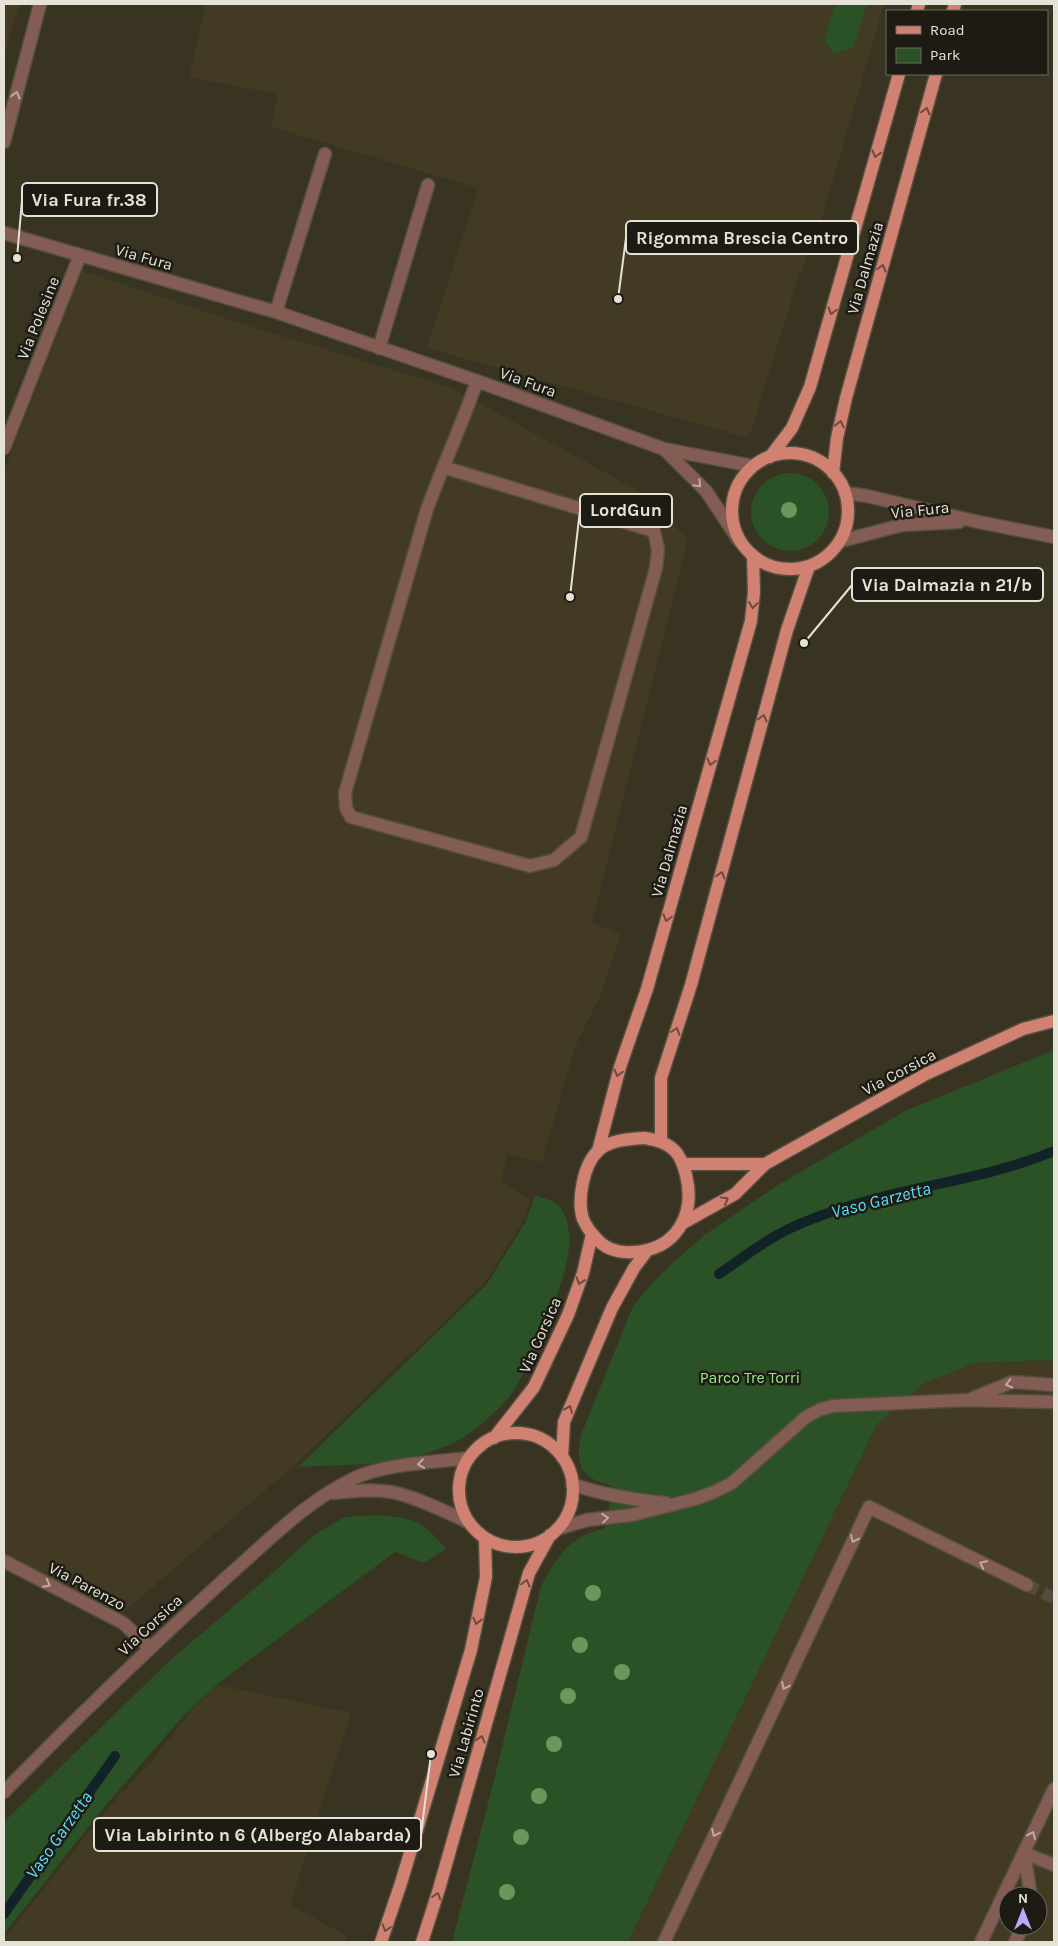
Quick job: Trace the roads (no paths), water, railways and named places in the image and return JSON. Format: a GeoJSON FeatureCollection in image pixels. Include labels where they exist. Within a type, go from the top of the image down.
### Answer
{"type":"FeatureCollection","features":[{"type":"Feature","properties":{"kind":"main road","name":"Via Dalmazia"},"geometry":{"type":"LineString","coordinates":[[770,456],[792,428],[810,387],[899,75]]}},
{"type":"Feature","properties":{"kind":"main road","name":"Via Dalmazia"},"geometry":{"type":"LineString","coordinates":[[833,473],[837,438],[846,398],[936,75]]}},
{"type":"Feature","properties":{"kind":"main road","name":"Via Dalmazia"},"geometry":{"type":"LineString","coordinates":[[786,453],[803,455],[824,464],[833,473],[845,493],[847,514],[841,541],[833,551],[809,566],[785,568],[772,566],[753,556],[740,542],[734,529],[732,504],[742,478],[753,466],[770,456],[786,453]]}},
{"type":"Feature","properties":{"kind":"main road","name":"Via Dalmazia"},"geometry":{"type":"LineString","coordinates":[[598,1151],[620,1068],[647,988],[751,621],[754,592],[753,556]]}},
{"type":"Feature","properties":{"kind":"main road"},"geometry":{"type":"LineString","coordinates":[[592,1234],[583,1218],[581,1196],[583,1181],[598,1151],[619,1141],[644,1138],[661,1141],[662,1078],[691,984],[787,630],[809,566]]}},
{"type":"Feature","properties":{"kind":"main road","name":"Via Corsica"},"geometry":{"type":"LineString","coordinates":[[683,1223],[735,1194],[765,1164],[926,1074],[1022,1029],[1054,1021]]}},
{"type":"Feature","properties":{"kind":"main road","name":"Via Corsica"},"geometry":{"type":"LineString","coordinates":[[592,1234],[601,1244],[615,1250],[625,1253],[646,1252],[664,1244],[683,1223],[689,1202],[688,1181],[683,1164],[676,1152],[661,1141]]}},
{"type":"Feature","properties":{"kind":"main road","name":"Via Corsica"},"geometry":{"type":"LineString","coordinates":[[683,1164],[765,1164]]}},
{"type":"Feature","properties":{"kind":"main road","name":"Via Corsica"},"geometry":{"type":"LineString","coordinates":[[494,1438],[534,1387],[568,1315],[583,1273],[592,1234]]}},
{"type":"Feature","properties":{"kind":"main road","name":"Via Corsica"},"geometry":{"type":"LineString","coordinates":[[562,1457],[564,1422],[612,1308],[634,1268],[646,1252]]}},
{"type":"Feature","properties":{"kind":"main road","name":"Via Corsica"},"geometry":{"type":"LineString","coordinates":[[513,1434],[531,1436],[548,1444],[562,1457],[570,1474],[572,1484],[571,1503],[568,1512],[554,1532],[535,1544],[518,1547],[495,1543],[484,1538],[468,1522],[460,1503],[459,1484],[469,1458],[480,1446],[494,1438],[513,1434]]}},
{"type":"Feature","properties":{"kind":"main road","name":"Via Labirinto"},"geometry":{"type":"LineString","coordinates":[[422,1942],[440,1890],[529,1572],[554,1532]]}},
{"type":"Feature","properties":{"kind":"main road","name":"Via Labirinto"},"geometry":{"type":"LineString","coordinates":[[381,1942],[401,1883],[471,1650],[486,1577],[484,1538]]}},
{"type":"Feature","properties":{"kind":"street"},"geometry":{"type":"LineString","coordinates":[[4,142],[40,4]]}},
{"type":"Feature","properties":{"kind":"street"},"geometry":{"type":"LineString","coordinates":[[276,312],[325,154]]}},
{"type":"Feature","properties":{"kind":"street"},"geometry":{"type":"LineString","coordinates":[[379,348],[428,185]]}},
{"type":"Feature","properties":{"kind":"street","name":"Via Fura"},"geometry":{"type":"LineString","coordinates":[[4,233],[276,312],[664,448],[753,466]]}},
{"type":"Feature","properties":{"kind":"street","name":"Via Polesine"},"geometry":{"type":"LineString","coordinates":[[4,448],[80,255]]}},
{"type":"Feature","properties":{"kind":"street"},"geometry":{"type":"LineString","coordinates":[[443,467],[654,531],[658,549],[656,568],[581,837],[554,860],[530,866],[352,818],[346,808],[345,793],[427,509],[443,467],[463,422],[477,381]]}},
{"type":"Feature","properties":{"kind":"street","name":"Via Fura"},"geometry":{"type":"LineString","coordinates":[[664,448],[706,492],[740,542]]}},
{"type":"Feature","properties":{"kind":"street","name":"Via Fura"},"geometry":{"type":"LineString","coordinates":[[845,493],[867,496],[974,521],[1054,537]]}},
{"type":"Feature","properties":{"kind":"street","name":"Via Fura"},"geometry":{"type":"LineString","coordinates":[[841,541],[902,525],[974,521]]}},
{"type":"Feature","properties":{"kind":"street"},"geometry":{"type":"LineString","coordinates":[[967,1400],[1012,1382],[1054,1385]]}},
{"type":"Feature","properties":{"kind":"street"},"geometry":{"type":"LineString","coordinates":[[554,1532],[587,1520],[632,1515],[714,1492],[732,1483],[806,1417],[819,1410],[848,1404],[967,1400],[1054,1402]]}},
{"type":"Feature","properties":{"kind":"street","name":"Via Corsica"},"geometry":{"type":"LineString","coordinates":[[4,1792],[149,1647],[291,1520],[328,1493],[358,1476],[392,1468],[469,1458]]}},
{"type":"Feature","properties":{"kind":"street"},"geometry":{"type":"LineString","coordinates":[[572,1484],[589,1490],[635,1500],[676,1504]]}},
{"type":"Feature","properties":{"kind":"street","name":"Via Corsica"},"geometry":{"type":"LineString","coordinates":[[328,1493],[365,1490],[393,1492],[438,1508],[468,1522]]}},
{"type":"Feature","properties":{"kind":"street"},"geometry":{"type":"LineString","coordinates":[[664,1942],[869,1507],[1027,1585]]}},
{"type":"Feature","properties":{"kind":"street","name":"Via Parenzo"},"geometry":{"type":"LineString","coordinates":[[4,1561],[123,1623],[149,1647]]}},
{"type":"Feature","properties":{"kind":"street"},"geometry":{"type":"LineString","coordinates":[[981,1942],[1054,1788]]}},
{"type":"Feature","properties":{"kind":"street"},"geometry":{"type":"LineString","coordinates":[[1024,1853],[1054,1865]]}},
{"type":"Feature","properties":{"kind":"street"},"geometry":{"type":"LineString","coordinates":[[1024,1853],[1029,1886]]}},
{"type":"Feature","properties":{"kind":"waterway","name":"Vaso Garzetta"},"geometry":{"type":"LineString","coordinates":[[719,1274],[771,1238],[818,1217],[859,1203],[999,1170],[1054,1151]]}},
{"type":"Feature","properties":{"kind":"waterway","name":"Vaso Garzetta"},"geometry":{"type":"LineString","coordinates":[[4,1914],[115,1756]]}},
{"type":"Feature","properties":{"kind":"tunnel"},"geometry":{"type":"LineString","coordinates":[[1027,1585],[1054,1598]]}},
{"type":"Feature","properties":{"kind":"place","name":"Via Fura fr.38"},"geometry":{"type":"Point","coordinates":[17,258]}},
{"type":"Feature","properties":{"kind":"place","name":"Rigomma Brescia Centro"},"geometry":{"type":"Point","coordinates":[618,299]}},
{"type":"Feature","properties":{"kind":"place","name":"LordGun"},"geometry":{"type":"Point","coordinates":[570,597]}},
{"type":"Feature","properties":{"kind":"place","name":"Via Dalmazia n 21/b"},"geometry":{"type":"Point","coordinates":[804,643]}},
{"type":"Feature","properties":{"kind":"place","name":"Via Labirinto n 6 (Albergo Alabarda)"},"geometry":{"type":"Point","coordinates":[431,1754]}},
{"type":"Feature","properties":{"kind":"park label","name":"Parco Tre Torri"},"geometry":{"type":"Point","coordinates":[750,1377]}}]}
